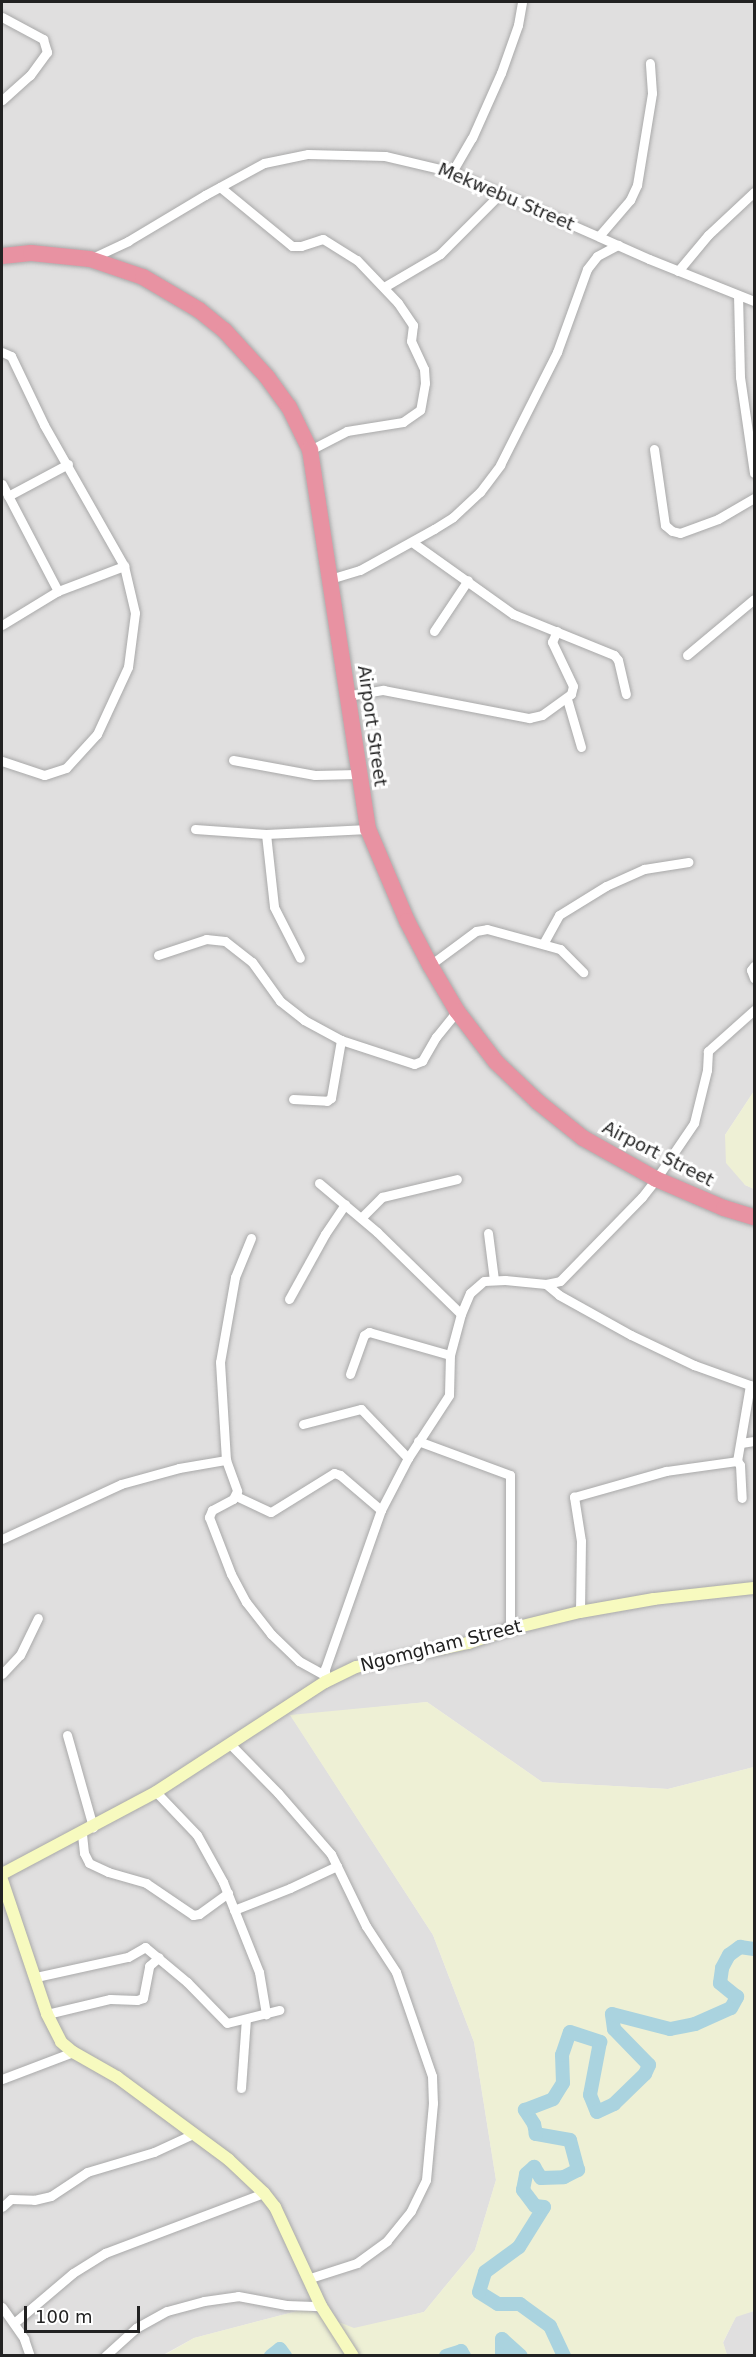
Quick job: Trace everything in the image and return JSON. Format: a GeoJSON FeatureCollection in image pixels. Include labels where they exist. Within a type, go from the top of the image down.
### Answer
{"type":"FeatureCollection","features":[{"type":"Feature","properties":{"kind":"highway","name":"Airport Street"},"geometry":{"type":"LineString","coordinates":[[2,256],[31,253],[90,259],[143,277],[199,310],[224,330],[267,377],[284,399],[310,450],[368,829],[407,921],[430,965],[457,1011],[496,1062],[538,1102],[583,1138],[656,1179],[724,1208],[754,1217]]}},
{"type":"Feature","properties":{"kind":"main road","name":"Ngomgham Street"},"geometry":{"type":"LineString","coordinates":[[2,1874],[81,1834],[156,1792],[231,1745],[324,1679],[356,1667],[468,1643],[510,1629],[580,1612],[654,1599],[754,1588]]}},
{"type":"Feature","properties":{"kind":"main road"},"geometry":{"type":"LineString","coordinates":[[2,1880],[47,2014],[61,2042],[73,2052],[117,2077],[229,2160],[264,2193],[275,2207],[321,2306],[352,2355]]}},
{"type":"Feature","properties":{"kind":"street"},"geometry":{"type":"LineString","coordinates":[[452,172],[472,138],[501,73],[518,25],[522,2]]}},
{"type":"Feature","properties":{"kind":"street"},"geometry":{"type":"LineString","coordinates":[[2,17],[43,39],[47,52],[30,75],[2,100]]}},
{"type":"Feature","properties":{"kind":"street"},"geometry":{"type":"LineString","coordinates":[[598,236],[630,200],[637,185],[652,93],[650,63]]}},
{"type":"Feature","properties":{"kind":"street","name":"Mekwebu Street"},"geometry":{"type":"LineString","coordinates":[[90,259],[159,224],[264,163],[308,154],[385,156],[452,172],[678,271],[754,301]]}},
{"type":"Feature","properties":{"kind":"street"},"geometry":{"type":"LineString","coordinates":[[220,187],[292,246],[301,246],[315,239],[328,241],[357,260],[384,287],[413,325],[411,341],[424,369],[425,383],[420,410],[403,422],[347,431],[310,450]]}},
{"type":"Feature","properties":{"kind":"street"},"geometry":{"type":"LineString","coordinates":[[678,271],[708,235],[754,192]]}},
{"type":"Feature","properties":{"kind":"street"},"geometry":{"type":"LineString","coordinates":[[384,287],[440,254],[501,193]]}},
{"type":"Feature","properties":{"kind":"street"},"geometry":{"type":"LineString","coordinates":[[330,579],[360,570],[412,542],[453,517],[480,492],[500,465],[557,352],[587,269],[597,256],[618,245]]}},
{"type":"Feature","properties":{"kind":"street"},"geometry":{"type":"LineString","coordinates":[[738,295],[740,377],[754,473]]}},
{"type":"Feature","properties":{"kind":"street"},"geometry":{"type":"LineString","coordinates":[[2,352],[11,356],[44,426],[68,464],[124,566],[135,613],[129,667],[97,734],[66,768],[44,775],[2,762]]}},
{"type":"Feature","properties":{"kind":"street"},"geometry":{"type":"LineString","coordinates":[[654,449],[665,525],[672,531],[680,533],[718,519],[754,498]]}},
{"type":"Feature","properties":{"kind":"street"},"geometry":{"type":"LineString","coordinates":[[8,496],[68,464]]}},
{"type":"Feature","properties":{"kind":"street"},"geometry":{"type":"LineString","coordinates":[[2,484],[58,591]]}},
{"type":"Feature","properties":{"kind":"street"},"geometry":{"type":"LineString","coordinates":[[412,542],[513,614],[614,655],[618,660],[626,694]]}},
{"type":"Feature","properties":{"kind":"street"},"geometry":{"type":"LineString","coordinates":[[2,625],[58,591],[124,566]]}},
{"type":"Feature","properties":{"kind":"street"},"geometry":{"type":"LineString","coordinates":[[434,632],[468,580]]}},
{"type":"Feature","properties":{"kind":"street"},"geometry":{"type":"LineString","coordinates":[[687,655],[754,599]]}},
{"type":"Feature","properties":{"kind":"street"},"geometry":{"type":"LineString","coordinates":[[348,696],[383,690],[529,718],[542,715],[567,699],[573,686],[552,642],[557,631]]}},
{"type":"Feature","properties":{"kind":"street"},"geometry":{"type":"LineString","coordinates":[[567,699],[581,747]]}},
{"type":"Feature","properties":{"kind":"street"},"geometry":{"type":"LineString","coordinates":[[233,760],[315,775],[358,774]]}},
{"type":"Feature","properties":{"kind":"street"},"geometry":{"type":"LineString","coordinates":[[195,829],[266,834],[368,829]]}},
{"type":"Feature","properties":{"kind":"street"},"geometry":{"type":"LineString","coordinates":[[266,834],[274,907],[300,958]]}},
{"type":"Feature","properties":{"kind":"street"},"geometry":{"type":"LineString","coordinates":[[543,944],[559,915],[606,886],[644,869],[688,861]]}},
{"type":"Feature","properties":{"kind":"street"},"geometry":{"type":"LineString","coordinates":[[430,965],[482,929],[543,944],[567,954],[583,972]]}},
{"type":"Feature","properties":{"kind":"street"},"geometry":{"type":"LineString","coordinates":[[158,955],[206,939],[225,941],[252,962],[280,1001],[303,1020],[340,1040],[419,1064],[457,1011]]}},
{"type":"Feature","properties":{"kind":"street"},"geometry":{"type":"LineString","coordinates":[[754,966],[751,970],[754,978]]}},
{"type":"Feature","properties":{"kind":"street"},"geometry":{"type":"LineString","coordinates":[[236,1496],[212,1510],[209,1516],[231,1574],[246,1602],[271,1634],[299,1661],[324,1679],[381,1510],[408,1458],[449,1395],[450,1355],[461,1314],[475,1286],[484,1281],[494,1280],[546,1284],[560,1281],[642,1197],[656,1179],[694,1123],[707,1070],[708,1051],[754,1010]]}},
{"type":"Feature","properties":{"kind":"street"},"geometry":{"type":"LineString","coordinates":[[293,1099],[327,1101],[331,1098],[340,1040]]}},
{"type":"Feature","properties":{"kind":"street"},"geometry":{"type":"LineString","coordinates":[[361,1218],[382,1197],[457,1179]]}},
{"type":"Feature","properties":{"kind":"street"},"geometry":{"type":"LineString","coordinates":[[319,1183],[361,1218],[461,1314]]}},
{"type":"Feature","properties":{"kind":"street"},"geometry":{"type":"LineString","coordinates":[[289,1299],[325,1234],[345,1204]]}},
{"type":"Feature","properties":{"kind":"street"},"geometry":{"type":"LineString","coordinates":[[488,1233],[494,1280]]}},
{"type":"Feature","properties":{"kind":"street"},"geometry":{"type":"LineString","coordinates":[[251,1238],[235,1277],[220,1362],[226,1460],[236,1496],[271,1512],[334,1473],[340,1475],[381,1510]]}},
{"type":"Feature","properties":{"kind":"street"},"geometry":{"type":"LineString","coordinates":[[546,1284],[559,1295],[631,1335],[694,1365],[747,1382],[751,1391],[737,1461],[742,1498]]}},
{"type":"Feature","properties":{"kind":"street"},"geometry":{"type":"LineString","coordinates":[[350,1374],[364,1335],[369,1332],[450,1355]]}},
{"type":"Feature","properties":{"kind":"street"},"geometry":{"type":"LineString","coordinates":[[303,1424],[361,1409],[408,1458]]}},
{"type":"Feature","properties":{"kind":"street"},"geometry":{"type":"LineString","coordinates":[[741,1443],[754,1441]]}},
{"type":"Feature","properties":{"kind":"street"},"geometry":{"type":"LineString","coordinates":[[418,1442],[510,1475],[510,1629]]}},
{"type":"Feature","properties":{"kind":"street"},"geometry":{"type":"LineString","coordinates":[[2,1539],[121,1484],[179,1467],[226,1460]]}},
{"type":"Feature","properties":{"kind":"street"},"geometry":{"type":"LineString","coordinates":[[580,1612],[581,1541],[574,1497],[666,1471],[737,1461]]}},
{"type":"Feature","properties":{"kind":"street"},"geometry":{"type":"LineString","coordinates":[[2,1674],[20,1655],[38,1618]]}},
{"type":"Feature","properties":{"kind":"street"},"geometry":{"type":"LineString","coordinates":[[67,1735],[93,1827]]}},
{"type":"Feature","properties":{"kind":"street"},"geometry":{"type":"LineString","coordinates":[[231,1745],[321,1842],[337,1866],[366,1926],[396,1972],[432,2076],[433,2103],[426,2180],[411,2211],[387,2241],[357,2263],[307,2279]]}},
{"type":"Feature","properties":{"kind":"street"},"geometry":{"type":"LineString","coordinates":[[156,1792],[197,1835],[228,1893],[259,1972],[266,2014]]}},
{"type":"Feature","properties":{"kind":"street"},"geometry":{"type":"LineString","coordinates":[[81,1834],[89,1863],[108,1872],[146,1884],[193,1914],[199,1914],[228,1893]]}},
{"type":"Feature","properties":{"kind":"street"},"geometry":{"type":"LineString","coordinates":[[234,1910],[337,1866]]}},
{"type":"Feature","properties":{"kind":"street"},"geometry":{"type":"LineString","coordinates":[[36,1977],[128,1957],[145,1947],[187,1982],[227,2023],[279,2010]]}},
{"type":"Feature","properties":{"kind":"street"},"geometry":{"type":"LineString","coordinates":[[47,2014],[110,1999],[137,2000],[143,1998],[149,1966],[159,1957]]}},
{"type":"Feature","properties":{"kind":"street"},"geometry":{"type":"LineString","coordinates":[[241,2088],[246,2019]]}},
{"type":"Feature","properties":{"kind":"street"},"geometry":{"type":"LineString","coordinates":[[2,2079],[73,2052]]}},
{"type":"Feature","properties":{"kind":"street"},"geometry":{"type":"LineString","coordinates":[[2,2207],[11,2199],[34,2200],[51,2196],[87,2172],[154,2152],[193,2134]]}},
{"type":"Feature","properties":{"kind":"street"},"geometry":{"type":"LineString","coordinates":[[14,2323],[73,2273],[105,2253],[264,2193]]}},
{"type":"Feature","properties":{"kind":"street"},"geometry":{"type":"LineString","coordinates":[[105,2355],[136,2328],[167,2311],[204,2301],[238,2296],[286,2305],[321,2306]]}},
{"type":"Feature","properties":{"kind":"street"},"geometry":{"type":"LineString","coordinates":[[2,2307],[14,2323],[30,2355]]}},
{"type":"Feature","properties":{"kind":"shaded area"},"geometry":{"type":"Polygon","coordinates":[[[2,2],[754,2],[754,1091],[725,1135],[745,1185],[754,1189],[754,1767],[668,1789],[542,1782],[427,1702],[291,1716],[433,1935],[474,2042],[496,2180],[475,2250],[424,2312],[354,2329],[305,2309],[194,2338],[163,2355],[2,2356],[2,2]]]}},
{"type":"Feature","properties":{"kind":"shaded area"},"geometry":{"type":"Polygon","coordinates":[[[754,2311],[754,2355],[727,2355],[723,2343],[736,2316],[754,2311]]]}},
{"type":"Feature","properties":{"kind":"green space"},"geometry":{"type":"Polygon","coordinates":[[[754,1091],[754,1189],[745,1185],[726,1163],[725,1135],[754,1091]]]}},
{"type":"Feature","properties":{"kind":"green space"},"geometry":{"type":"Polygon","coordinates":[[[427,1702],[542,1782],[668,1789],[754,1767],[754,2311],[736,2317],[723,2342],[727,2355],[163,2356],[194,2338],[305,2309],[354,2328],[424,2312],[475,2250],[496,2180],[474,2042],[433,1935],[290,1715],[427,1702]]]}},
{"type":"Feature","properties":{"kind":"waterway"},"geometry":{"type":"LineString","coordinates":[[564,2356],[550,2326],[520,2304],[498,2304],[479,2292],[485,2272],[519,2247],[544,2207],[535,2206],[523,2190],[526,2174],[534,2167],[541,2178],[564,2177],[578,2170],[570,2140],[536,2134],[534,2124],[525,2110],[553,2099],[563,2083],[562,2055],[570,2032],[600,2042],[590,2095],[597,2112],[614,2104],[645,2074],[649,2065],[614,2029],[612,2014],[670,2029],[695,2024],[731,2008],[737,1997],[720,1983],[722,1968],[729,1955],[740,1947],[754,1949]]}},
{"type":"Feature","properties":{"kind":"waterway"},"geometry":{"type":"LineString","coordinates":[[502,2356],[502,2339],[521,2356]]}},
{"type":"Feature","properties":{"kind":"waterway"},"geometry":{"type":"LineString","coordinates":[[271,2356],[280,2349],[285,2356]]}},
{"type":"Feature","properties":{"kind":"waterway"},"geometry":{"type":"LineString","coordinates":[[446,2356],[461,2351],[464,2356]]}}]}
